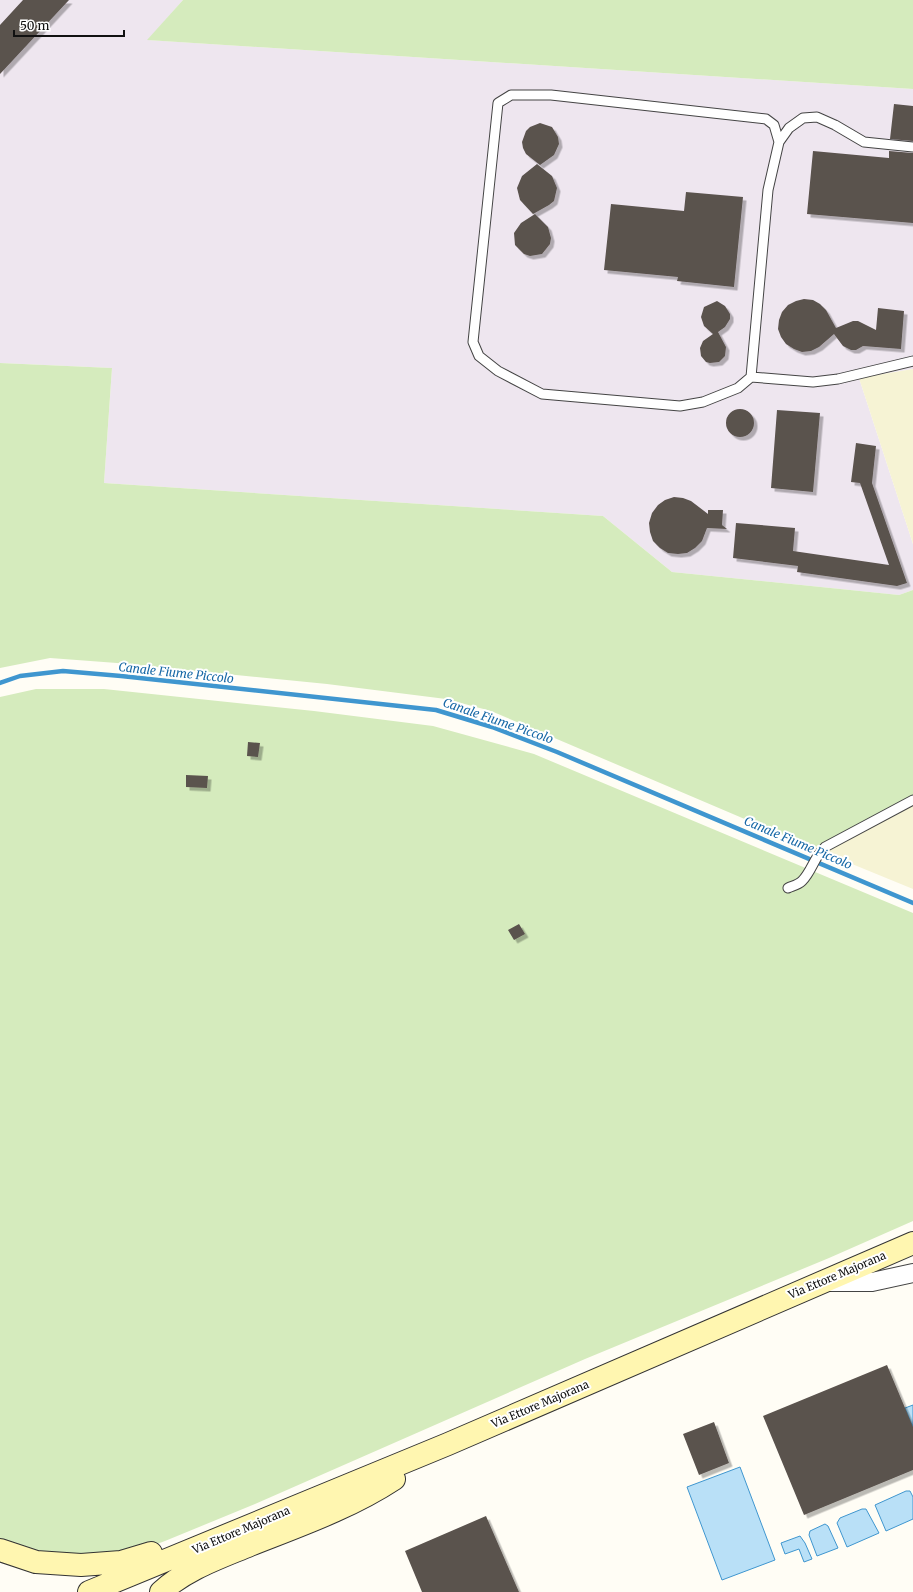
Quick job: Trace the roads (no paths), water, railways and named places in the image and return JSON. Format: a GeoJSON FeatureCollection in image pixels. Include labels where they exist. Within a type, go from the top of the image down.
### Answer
{"type":"FeatureCollection","features":[{"type":"Feature","properties":{"kind":"main road","name":"Via Ettore Majorana"},"geometry":{"type":"LineString","coordinates":[[89,1592],[448,1444],[913,1242]]}},
{"type":"Feature","properties":{"kind":"main road"},"geometry":{"type":"LineString","coordinates":[[0,1550],[36,1562],[81,1565],[120,1562],[145,1556],[359,1468],[448,1444]]}},
{"type":"Feature","properties":{"kind":"main road"},"geometry":{"type":"LineString","coordinates":[[162,1592],[174,1581],[208,1562],[338,1508],[381,1488],[448,1444]]}},
{"type":"Feature","properties":{"kind":"street"},"geometry":{"type":"LineString","coordinates":[[822,1282],[872,1282],[913,1273]]}},
{"type":"Feature","properties":{"kind":"lane"},"geometry":{"type":"LineString","coordinates":[[779,142],[774,125],[766,119],[551,95],[511,95],[498,103],[472,342],[479,356],[498,371],[542,394],[680,406],[703,402],[738,388],[751,378],[813,382],[838,379],[913,361]]}},
{"type":"Feature","properties":{"kind":"lane"},"geometry":{"type":"LineString","coordinates":[[751,378],[768,190],[779,142],[789,128],[803,118],[816,117],[835,125],[864,142],[913,147]]}},
{"type":"Feature","properties":{"kind":"lane"},"geometry":{"type":"LineString","coordinates":[[788,888],[801,883],[809,873],[818,853],[825,847],[913,800]]}},
{"type":"Feature","properties":{"kind":"water"},"geometry":{"type":"Polygon","coordinates":[[[913,1405],[913,1427],[905,1408],[913,1405]]]}},
{"type":"Feature","properties":{"kind":"water"},"geometry":{"type":"Polygon","coordinates":[[[740,1467],[775,1560],[722,1580],[687,1487],[740,1467]]]}},
{"type":"Feature","properties":{"kind":"water"},"geometry":{"type":"Polygon","coordinates":[[[906,1491],[910,1491],[913,1497],[913,1519],[886,1531],[875,1505],[906,1491]]]}},
{"type":"Feature","properties":{"kind":"water"},"geometry":{"type":"Polygon","coordinates":[[[862,1509],[866,1509],[879,1533],[847,1547],[837,1523],[840,1518],[862,1509]]]}},
{"type":"Feature","properties":{"kind":"water"},"geometry":{"type":"Polygon","coordinates":[[[825,1524],[828,1526],[838,1548],[817,1556],[809,1535],[810,1531],[825,1524]]]}},
{"type":"Feature","properties":{"kind":"water"},"geometry":{"type":"Polygon","coordinates":[[[800,1536],[812,1559],[804,1562],[799,1549],[785,1554],[781,1543],[800,1536]]]}},
{"type":"Feature","properties":{"kind":"waterway","name":"Canale Fiume Piccolo"},"geometry":{"type":"LineString","coordinates":[[0,683],[20,676],[63,671],[436,710],[492,727],[557,752],[913,903]]}}]}
